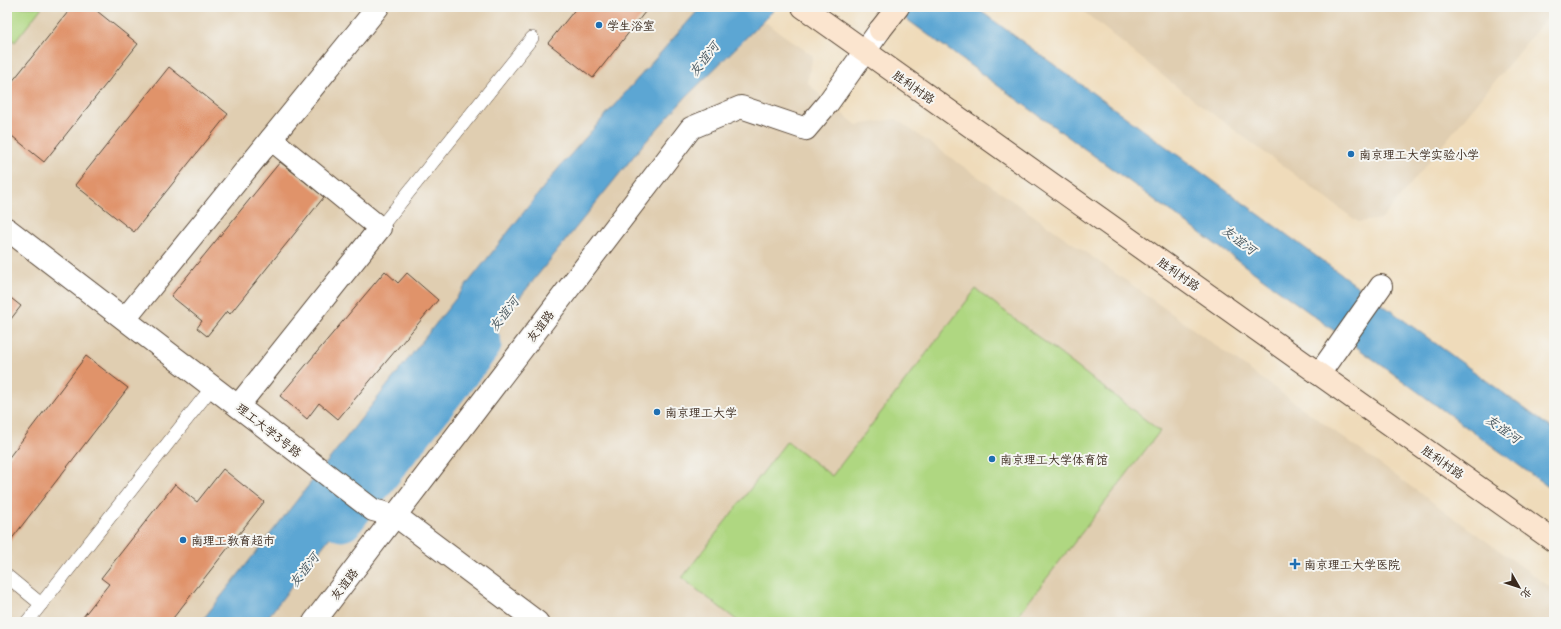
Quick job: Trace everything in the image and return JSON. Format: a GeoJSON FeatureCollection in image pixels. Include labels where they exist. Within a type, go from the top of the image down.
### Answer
{"type":"FeatureCollection","features":[{"type":"Feature","properties":{"kind":"street"},"geometry":{"type":"LineString","coordinates":[[125,319],[378,7]]}},
{"type":"Feature","properties":{"kind":"street","name":"胜利村路"},"geometry":{"type":"LineString","coordinates":[[803,7],[1554,541]]}},
{"type":"Feature","properties":{"kind":"street"},"geometry":{"type":"LineString","coordinates":[[865,52],[898,7]]}},
{"type":"Feature","properties":{"kind":"street","name":"友谊路"},"geometry":{"type":"LineString","coordinates":[[314,622],[691,128],[741,107],[806,129],[828,103],[865,52]]}},
{"type":"Feature","properties":{"kind":"street"},"geometry":{"type":"LineString","coordinates":[[238,406],[380,228],[271,139]]}},
{"type":"Feature","properties":{"kind":"street","name":"理工大学3号路"},"geometry":{"type":"LineString","coordinates":[[7,229],[373,510],[396,516],[537,622]]}},
{"type":"Feature","properties":{"kind":"street"},"geometry":{"type":"LineString","coordinates":[[1319,374],[1381,286]]}},
{"type":"Feature","properties":{"kind":"lane"},"geometry":{"type":"LineString","coordinates":[[380,228],[532,38]]}},
{"type":"Feature","properties":{"kind":"lane"},"geometry":{"type":"LineString","coordinates":[[27,622],[213,386]]}},
{"type":"Feature","properties":{"kind":"lane"},"geometry":{"type":"LineString","coordinates":[[7,576],[41,604]]}},
{"type":"Feature","properties":{"kind":"shaded area","name":"南京理工大学"},"geometry":{"type":"Polygon","coordinates":[[[7,7],[744,7],[813,56],[807,82],[828,103],[857,125],[896,119],[1135,287],[1554,590],[1554,622],[7,622],[7,7]]]}},
{"type":"Feature","properties":{"kind":"shaded area","name":"南京理工大学实验小学"},"geometry":{"type":"Polygon","coordinates":[[[1078,7],[1554,7],[1554,9],[1382,219],[1358,222],[1178,88],[1078,7]]]}},
{"type":"Feature","properties":{"kind":"green space"},"geometry":{"type":"Polygon","coordinates":[[[7,7],[42,7],[15,42],[7,36],[7,7]]]}},
{"type":"Feature","properties":{"kind":"green space","name":"南京理工大学体育馆"},"geometry":{"type":"Polygon","coordinates":[[[976,289],[1160,431],[1013,622],[739,622],[682,578],[787,441],[832,476],[976,289]]]}},
{"type":"Feature","properties":{"kind":"water"},"geometry":{"type":"Polygon","coordinates":[[[701,7],[777,7],[686,97],[641,147],[433,405],[264,622],[201,622],[557,170],[701,7]]]}},
{"type":"Feature","properties":{"kind":"water"},"geometry":{"type":"Polygon","coordinates":[[[890,7],[975,7],[1554,430],[1554,491],[890,7]]]}},
{"type":"Feature","properties":{"kind":"building"},"geometry":{"type":"Polygon","coordinates":[[[72,7],[92,7],[138,44],[44,162],[7,132],[7,88],[72,7]]]}},
{"type":"Feature","properties":{"kind":"building","name":"学生浴室"},"geometry":{"type":"Polygon","coordinates":[[[577,7],[649,7],[593,78],[548,43],[577,7]]]}},
{"type":"Feature","properties":{"kind":"building"},"geometry":{"type":"Polygon","coordinates":[[[169,67],[228,114],[134,232],[75,185],[169,67]]]}},
{"type":"Feature","properties":{"kind":"building"},"geometry":{"type":"Polygon","coordinates":[[[280,162],[324,197],[230,314],[227,311],[207,336],[197,328],[202,321],[171,296],[280,162]]]}},
{"type":"Feature","properties":{"kind":"building"},"geometry":{"type":"Polygon","coordinates":[[[385,271],[398,283],[407,273],[438,300],[338,419],[319,403],[307,419],[280,396],[385,271]]]}},
{"type":"Feature","properties":{"kind":"building"},"geometry":{"type":"Polygon","coordinates":[[[7,295],[21,306],[7,324],[7,295]]]}},
{"type":"Feature","properties":{"kind":"building"},"geometry":{"type":"Polygon","coordinates":[[[86,356],[128,388],[7,545],[7,460],[86,356]]]}},
{"type":"Feature","properties":{"kind":"building","name":"南理工教育超市"},"geometry":{"type":"Polygon","coordinates":[[[223,469],[264,502],[170,622],[79,622],[109,584],[101,578],[175,484],[197,502],[223,469]]]}},
{"type":"Feature","properties":{"kind":"waterway","name":"友谊河"},"geometry":{"type":"LineString","coordinates":[[342,521],[481,344]]}},
{"type":"Feature","properties":{"kind":"place","name":"学生浴室"},"geometry":{"type":"Point","coordinates":[599,25]}},
{"type":"Feature","properties":{"kind":"place","name":"南京理工大学实验小学"},"geometry":{"type":"Point","coordinates":[1351,154]}},
{"type":"Feature","properties":{"kind":"place","name":"南京理工大学"},"geometry":{"type":"Point","coordinates":[657,412]}},
{"type":"Feature","properties":{"kind":"place","name":"南京理工大学体育馆"},"geometry":{"type":"Point","coordinates":[992,459]}},
{"type":"Feature","properties":{"kind":"place","name":"南理工教育超市"},"geometry":{"type":"Point","coordinates":[183,540]}},
{"type":"Feature","properties":{"kind":"place","name":"南京理工大学医院"},"geometry":{"type":"Point","coordinates":[1295,564]}}]}
